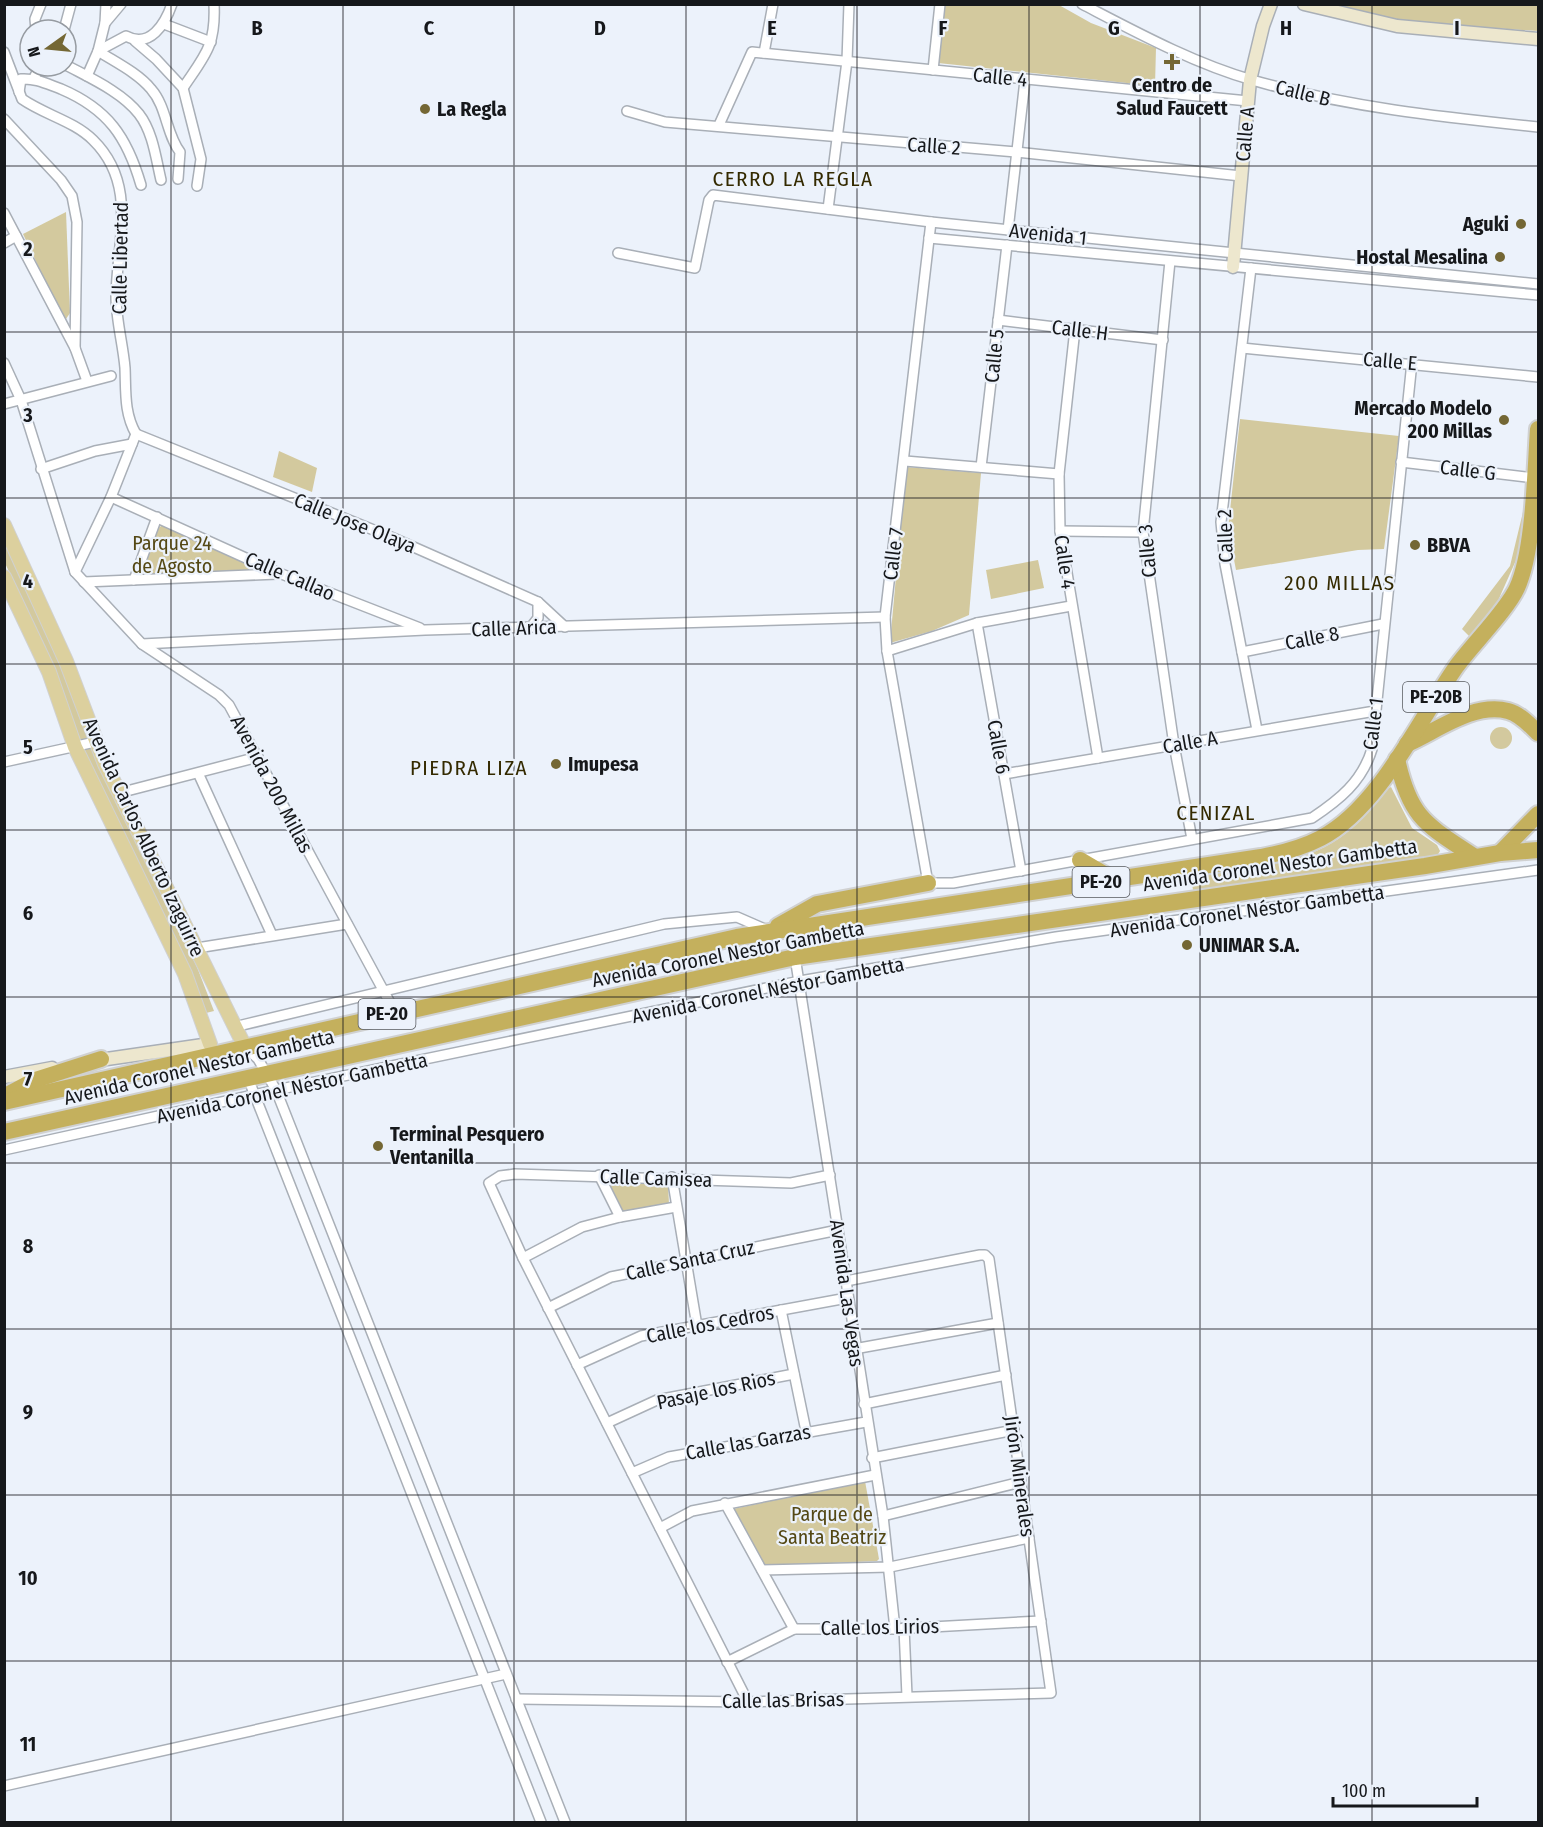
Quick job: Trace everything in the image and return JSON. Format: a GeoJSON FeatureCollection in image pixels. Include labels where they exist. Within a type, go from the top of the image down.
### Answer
{"type":"FeatureCollection","features":[{"type":"Feature","properties":{"kind":"highway","name":"PE-20B"},"geometry":{"type":"LineString","coordinates":[[1407,744],[1455,669],[1516,590],[1525,559],[1539,429]]}},
{"type":"Feature","properties":{"kind":"highway","name":"PE-20"},"geometry":{"type":"LineString","coordinates":[[1407,744],[1469,714],[1496,710],[1509,711],[1522,718]]}},
{"type":"Feature","properties":{"kind":"highway"},"geometry":{"type":"LineString","coordinates":[[1522,718],[1539,733]]}},
{"type":"Feature","properties":{"kind":"highway"},"geometry":{"type":"LineString","coordinates":[[1522,718],[1539,748]]}},
{"type":"Feature","properties":{"kind":"highway","name":"Avenida Coronel Nestor Gambetta"},"geometry":{"type":"LineString","coordinates":[[4,1102],[395,1012],[769,930],[1261,857],[1304,846],[1342,825],[1359,809],[1407,744]]}},
{"type":"Feature","properties":{"kind":"highway"},"geometry":{"type":"LineString","coordinates":[[1396,759],[1402,783],[1417,814],[1438,833],[1475,857]]}},
{"type":"Feature","properties":{"kind":"highway"},"geometry":{"type":"LineString","coordinates":[[1500,853],[1537,813]]}},
{"type":"Feature","properties":{"kind":"highway","name":"Avenida Coronel Nestor Gambetta"},"geometry":{"type":"LineString","coordinates":[[4,1132],[795,957],[1500,853],[1539,850]]}},
{"type":"Feature","properties":{"kind":"highway"},"geometry":{"type":"LineString","coordinates":[[1080,860],[1114,880]]}},
{"type":"Feature","properties":{"kind":"highway"},"geometry":{"type":"LineString","coordinates":[[769,930],[817,904],[928,883]]}},
{"type":"Feature","properties":{"kind":"highway"},"geometry":{"type":"LineString","coordinates":[[210,1044],[245,1047]]}},
{"type":"Feature","properties":{"kind":"highway"},"geometry":{"type":"LineString","coordinates":[[4,1096],[35,1080],[101,1059]]}},
{"type":"Feature","properties":{"kind":"main road","name":"Avenida Carlos Alberto Izaguirre"},"geometry":{"type":"LineString","coordinates":[[5,526],[11,552],[66,661],[95,742],[245,1047]]}},
{"type":"Feature","properties":{"kind":"main road","name":"Avenida Carlos Alberto Izaguirre"},"geometry":{"type":"LineString","coordinates":[[4,577],[49,672],[75,747],[185,974],[210,1044]]}},
{"type":"Feature","properties":{"kind":"street"},"geometry":{"type":"LineString","coordinates":[[35,18],[41,4]]}},
{"type":"Feature","properties":{"kind":"street"},"geometry":{"type":"LineString","coordinates":[[87,76],[98,51],[105,23],[106,4]]}},
{"type":"Feature","properties":{"kind":"street"},"geometry":{"type":"LineString","coordinates":[[105,23],[121,4]]}},
{"type":"Feature","properties":{"kind":"street"},"geometry":{"type":"LineString","coordinates":[[135,41],[146,39],[164,24],[172,4]]}},
{"type":"Feature","properties":{"kind":"street"},"geometry":{"type":"LineString","coordinates":[[183,88],[215,32],[214,4]]}},
{"type":"Feature","properties":{"kind":"street"},"geometry":{"type":"LineString","coordinates":[[764,53],[773,4]]}},
{"type":"Feature","properties":{"kind":"street"},"geometry":{"type":"LineString","coordinates":[[828,209],[847,61],[849,4]]}},
{"type":"Feature","properties":{"kind":"street"},"geometry":{"type":"LineString","coordinates":[[933,70],[940,4]]}},
{"type":"Feature","properties":{"kind":"street","name":"Calle B"},"geometry":{"type":"LineString","coordinates":[[1082,4],[1196,59],[1250,80],[1372,108],[1539,127]]}},
{"type":"Feature","properties":{"kind":"street","name":"Calle A"},"geometry":{"type":"LineString","coordinates":[[1233,267],[1250,80],[1257,45],[1271,4]]}},
{"type":"Feature","properties":{"kind":"street"},"geometry":{"type":"LineString","coordinates":[[1304,4],[1397,26],[1539,39]]}},
{"type":"Feature","properties":{"kind":"street"},"geometry":{"type":"LineString","coordinates":[[164,24],[211,42]]}},
{"type":"Feature","properties":{"kind":"street"},"geometry":{"type":"LineString","coordinates":[[98,51],[126,36],[156,59],[183,88],[201,159],[196,186]]}},
{"type":"Feature","properties":{"kind":"street"},"geometry":{"type":"LineString","coordinates":[[98,51],[152,89],[166,118],[172,142],[180,152],[178,179]]}},
{"type":"Feature","properties":{"kind":"street","name":"Calle Libertad"},"geometry":{"type":"LineString","coordinates":[[4,52],[22,99],[93,140],[107,158],[120,183],[122,201],[117,309],[123,344],[125,402],[130,423],[136,434]]}},
{"type":"Feature","properties":{"kind":"street","name":"Calle 4"},"geometry":{"type":"LineString","coordinates":[[719,125],[752,52],[1248,101]]}},
{"type":"Feature","properties":{"kind":"street"},"geometry":{"type":"LineString","coordinates":[[78,71],[121,98],[139,114],[153,144],[161,180]]}},
{"type":"Feature","properties":{"kind":"street"},"geometry":{"type":"LineString","coordinates":[[19,92],[21,79],[34,78],[72,94],[97,109],[121,135],[141,184]]}},
{"type":"Feature","properties":{"kind":"street"},"geometry":{"type":"LineString","coordinates":[[1008,230],[1025,80]]}},
{"type":"Feature","properties":{"kind":"street","name":"Calle 2"},"geometry":{"type":"LineString","coordinates":[[627,111],[665,122],[1016,152],[1241,176]]}},
{"type":"Feature","properties":{"kind":"street"},"geometry":{"type":"LineString","coordinates":[[4,119],[61,180],[72,196],[77,222],[75,348]]}},
{"type":"Feature","properties":{"kind":"street","name":"Avenida 1"},"geometry":{"type":"LineString","coordinates":[[618,253],[695,268],[698,266],[709,200],[713,195],[931,222],[1539,284]]}},
{"type":"Feature","properties":{"kind":"street"},"geometry":{"type":"LineString","coordinates":[[4,213],[75,348],[87,381]]}},
{"type":"Feature","properties":{"kind":"street","name":"Calle 7"},"geometry":{"type":"LineString","coordinates":[[928,883],[887,651],[885,617],[931,222]]}},
{"type":"Feature","properties":{"kind":"street"},"geometry":{"type":"LineString","coordinates":[[4,243],[16,236]]}},
{"type":"Feature","properties":{"kind":"street","name":"Avenida 1"},"geometry":{"type":"LineString","coordinates":[[929,238],[1539,295]]}},
{"type":"Feature","properties":{"kind":"street","name":"Calle 5"},"geometry":{"type":"LineString","coordinates":[[981,467],[1007,245]]}},
{"type":"Feature","properties":{"kind":"street","name":"Calle 3"},"geometry":{"type":"LineString","coordinates":[[1170,261],[1143,532],[1174,745],[1192,839]]}},
{"type":"Feature","properties":{"kind":"street","name":"Calle 2"},"geometry":{"type":"LineString","coordinates":[[1251,268],[1221,522],[1225,564],[1257,730]]}},
{"type":"Feature","properties":{"kind":"street","name":"Calle H"},"geometry":{"type":"LineString","coordinates":[[998,320],[1163,340]]}},
{"type":"Feature","properties":{"kind":"street","name":"Calle 4"},"geometry":{"type":"LineString","coordinates":[[1075,329],[1059,474],[1060,531],[1098,758]]}},
{"type":"Feature","properties":{"kind":"street","name":"Calle E"},"geometry":{"type":"LineString","coordinates":[[1242,348],[1412,362],[1539,376]]}},
{"type":"Feature","properties":{"kind":"street","name":"Calle 1"},"geometry":{"type":"LineString","coordinates":[[928,883],[953,883],[1312,818],[1341,798],[1369,759],[1412,362]]}},
{"type":"Feature","properties":{"kind":"street","name":"Avenida 200 Millas"},"geometry":{"type":"LineString","coordinates":[[4,363],[21,400],[75,572],[142,644],[219,695],[229,705],[395,1012]]}},
{"type":"Feature","properties":{"kind":"street"},"geometry":{"type":"LineString","coordinates":[[4,404],[111,376]]}},
{"type":"Feature","properties":{"kind":"street"},"geometry":{"type":"LineString","coordinates":[[75,572],[111,497],[136,434]]}},
{"type":"Feature","properties":{"kind":"street","name":"Calle Jose Olaya"},"geometry":{"type":"LineString","coordinates":[[136,434],[391,537],[538,602],[565,627]]}},
{"type":"Feature","properties":{"kind":"street"},"geometry":{"type":"LineString","coordinates":[[41,468],[95,451],[132,444]]}},
{"type":"Feature","properties":{"kind":"street"},"geometry":{"type":"LineString","coordinates":[[905,460],[1059,474]]}},
{"type":"Feature","properties":{"kind":"street","name":"Calle G"},"geometry":{"type":"LineString","coordinates":[[1401,462],[1534,478]]}},
{"type":"Feature","properties":{"kind":"street","name":"Calle Callao"},"geometry":{"type":"LineString","coordinates":[[111,497],[279,573],[425,630]]}},
{"type":"Feature","properties":{"kind":"street"},"geometry":{"type":"LineString","coordinates":[[134,580],[157,517]]}},
{"type":"Feature","properties":{"kind":"street"},"geometry":{"type":"LineString","coordinates":[[1060,531],[1143,532]]}},
{"type":"Feature","properties":{"kind":"street"},"geometry":{"type":"LineString","coordinates":[[84,582],[279,573]]}},
{"type":"Feature","properties":{"kind":"street"},"geometry":{"type":"LineString","coordinates":[[531,627],[538,618],[538,602]]}},
{"type":"Feature","properties":{"kind":"street"},"geometry":{"type":"LineString","coordinates":[[887,651],[977,623],[1071,606]]}},
{"type":"Feature","properties":{"kind":"street"},"geometry":{"type":"LineString","coordinates":[[389,632],[391,617]]}},
{"type":"Feature","properties":{"kind":"street","name":"Calle Arica"},"geometry":{"type":"LineString","coordinates":[[142,644],[425,630],[885,617]]}},
{"type":"Feature","properties":{"kind":"street","name":"Calle 6"},"geometry":{"type":"LineString","coordinates":[[977,623],[1021,871]]}},
{"type":"Feature","properties":{"kind":"street","name":"Calle 8"},"geometry":{"type":"LineString","coordinates":[[1242,652],[1383,624]]}},
{"type":"Feature","properties":{"kind":"street","name":"Calle A"},"geometry":{"type":"LineString","coordinates":[[1004,774],[1375,711]]}},
{"type":"Feature","properties":{"kind":"street"},"geometry":{"type":"LineString","coordinates":[[4,762],[95,742]]}},
{"type":"Feature","properties":{"kind":"street"},"geometry":{"type":"LineString","coordinates":[[119,793],[199,775],[258,757]]}},
{"type":"Feature","properties":{"kind":"street"},"geometry":{"type":"LineString","coordinates":[[199,775],[272,935]]}},
{"type":"Feature","properties":{"kind":"street","name":"Avenida Coronel Néstor Gambetta"},"geometry":{"type":"LineString","coordinates":[[4,1150],[255,1094],[800,981],[1056,937],[1308,904],[1539,870]]}},
{"type":"Feature","properties":{"kind":"street"},"geometry":{"type":"LineString","coordinates":[[234,1027],[664,924],[736,917],[769,930]]}},
{"type":"Feature","properties":{"kind":"street"},"geometry":{"type":"LineString","coordinates":[[197,948],[347,924]]}},
{"type":"Feature","properties":{"kind":"street","name":"Avenida Las Vegas"},"geometry":{"type":"LineString","coordinates":[[795,957],[846,1281],[854,1348],[883,1516],[907,1696]]}},
{"type":"Feature","properties":{"kind":"street"},"geometry":{"type":"LineString","coordinates":[[4,1077],[101,1059],[210,1044]]}},
{"type":"Feature","properties":{"kind":"street"},"geometry":{"type":"LineString","coordinates":[[245,1047],[268,1073],[276,1090],[565,1822]]}},
{"type":"Feature","properties":{"kind":"street"},"geometry":{"type":"LineString","coordinates":[[248,1078],[541,1822]]}},
{"type":"Feature","properties":{"kind":"street","name":"Calle Camisea"},"geometry":{"type":"LineString","coordinates":[[523,1258],[489,1188],[492,1180],[515,1174],[672,1177],[791,1183],[830,1175]]}},
{"type":"Feature","properties":{"kind":"street"},"geometry":{"type":"LineString","coordinates":[[599,1175],[620,1217]]}},
{"type":"Feature","properties":{"kind":"street"},"geometry":{"type":"LineString","coordinates":[[672,1177],[697,1326]]}},
{"type":"Feature","properties":{"kind":"street"},"geometry":{"type":"LineString","coordinates":[[676,1207],[620,1217],[582,1227],[523,1258],[748,1702]]}},
{"type":"Feature","properties":{"kind":"street"},"geometry":{"type":"LineString","coordinates":[[308,1226],[327,1218]]}},
{"type":"Feature","properties":{"kind":"street","name":"Calle Santa Cruz"},"geometry":{"type":"LineString","coordinates":[[548,1308],[610,1277],[838,1230]]}},
{"type":"Feature","properties":{"kind":"street","name":"Jirón Minerales"},"geometry":{"type":"LineString","coordinates":[[846,1281],[980,1255],[986,1255],[988,1259],[1051,1693]]}},
{"type":"Feature","properties":{"kind":"street","name":"Calle los Cedros"},"geometry":{"type":"LineString","coordinates":[[577,1365],[641,1336],[847,1298]]}},
{"type":"Feature","properties":{"kind":"street"},"geometry":{"type":"LineString","coordinates":[[781,1310],[806,1431]]}},
{"type":"Feature","properties":{"kind":"street"},"geometry":{"type":"LineString","coordinates":[[854,1348],[998,1323]]}},
{"type":"Feature","properties":{"kind":"street","name":"Pasaje los Rios"},"geometry":{"type":"LineString","coordinates":[[607,1423],[657,1400],[794,1374]]}},
{"type":"Feature","properties":{"kind":"street"},"geometry":{"type":"LineString","coordinates":[[864,1404],[1006,1375]]}},
{"type":"Feature","properties":{"kind":"street","name":"Calle las Garzas"},"geometry":{"type":"LineString","coordinates":[[632,1473],[669,1457],[866,1422]]}},
{"type":"Feature","properties":{"kind":"street"},"geometry":{"type":"LineString","coordinates":[[872,1458],[1014,1430]]}},
{"type":"Feature","properties":{"kind":"street"},"geometry":{"type":"LineString","coordinates":[[660,1528],[692,1511],[875,1475]]}},
{"type":"Feature","properties":{"kind":"street"},"geometry":{"type":"LineString","coordinates":[[883,1516],[1021,1482]]}},
{"type":"Feature","properties":{"kind":"street"},"geometry":{"type":"LineString","coordinates":[[725,1503],[794,1629]]}},
{"type":"Feature","properties":{"kind":"street"},"geometry":{"type":"LineString","coordinates":[[762,1570],[890,1567],[1029,1538]]}},
{"type":"Feature","properties":{"kind":"street","name":"Calle los Lirios"},"geometry":{"type":"LineString","coordinates":[[728,1662],[794,1629],[899,1628],[1041,1621]]}},
{"type":"Feature","properties":{"kind":"street"},"geometry":{"type":"LineString","coordinates":[[4,1786],[506,1674]]}},
{"type":"Feature","properties":{"kind":"street","name":"Calle las Brisas"},"geometry":{"type":"LineString","coordinates":[[516,1699],[748,1702],[1051,1693]]}},
{"type":"Feature","properties":{"kind":"green space"},"geometry":{"type":"Polygon","coordinates":[[[944,5],[1059,5],[1091,23],[1156,48],[1155,86],[938,63],[944,5]]]}},
{"type":"Feature","properties":{"kind":"green space"},"geometry":{"type":"Polygon","coordinates":[[[1325,5],[1538,5],[1538,31],[1418,23],[1325,5]]]}},
{"type":"Feature","properties":{"kind":"green space"},"geometry":{"type":"Polygon","coordinates":[[[66,212],[70,313],[66,319],[62,316],[23,234],[66,212]]]}},
{"type":"Feature","properties":{"kind":"green space"},"geometry":{"type":"Polygon","coordinates":[[[1240,419],[1399,436],[1384,549],[1358,550],[1236,570],[1228,529],[1240,419]]]}},
{"type":"Feature","properties":{"kind":"green space"},"geometry":{"type":"Polygon","coordinates":[[[279,451],[317,468],[312,492],[273,477],[279,451]]]}},
{"type":"Feature","properties":{"kind":"green space"},"geometry":{"type":"Polygon","coordinates":[[[906,467],[981,473],[969,615],[932,631],[890,643],[906,467]]]}},
{"type":"Feature","properties":{"kind":"green space"},"geometry":{"type":"Polygon","coordinates":[[[1523,512],[1526,513],[1517,558],[1497,603],[1470,637],[1462,629],[1510,566],[1523,512]]]}},
{"type":"Feature","properties":{"kind":"green space","name":"Parque 24 de Agosto"},"geometry":{"type":"Polygon","coordinates":[[[163,525],[252,566],[252,572],[141,576],[158,528],[163,525]]]}},
{"type":"Feature","properties":{"kind":"green space"},"geometry":{"type":"Polygon","coordinates":[[[4,540],[62,664],[96,759],[197,967],[214,1011],[206,1013],[190,968],[89,763],[54,670],[5,563],[4,540]]]}},
{"type":"Feature","properties":{"kind":"green space"},"geometry":{"type":"Polygon","coordinates":[[[1038,560],[1044,588],[991,599],[986,570],[1038,560]]]}},
{"type":"Feature","properties":{"kind":"green space"},"geometry":{"type":"Polygon","coordinates":[[[1501,727],[1509,730],[1512,738],[1509,746],[1501,749],[1493,746],[1490,738],[1493,730],[1501,727]]]}},
{"type":"Feature","properties":{"kind":"green space"},"geometry":{"type":"Polygon","coordinates":[[[1391,787],[1412,828],[1437,845],[1440,851],[1437,856],[1193,890],[1191,877],[1275,864],[1323,848],[1345,834],[1365,815],[1385,790],[1391,787]]]}},
{"type":"Feature","properties":{"kind":"green space"},"geometry":{"type":"Polygon","coordinates":[[[606,1181],[665,1183],[668,1185],[669,1204],[619,1214],[606,1181]]]}},
{"type":"Feature","properties":{"kind":"green space","name":"Parque de Santa Beatriz"},"geometry":{"type":"Polygon","coordinates":[[[865,1481],[879,1559],[877,1561],[764,1566],[733,1509],[865,1481]]]}},
{"type":"Feature","properties":{"kind":"place","name":"Centro de Salud Faucett"},"geometry":{"type":"Point","coordinates":[1172,62]}},
{"type":"Feature","properties":{"kind":"place","name":"La Regla"},"geometry":{"type":"Point","coordinates":[425,109]}},
{"type":"Feature","properties":{"kind":"place","name":"Aguki"},"geometry":{"type":"Point","coordinates":[1521,224]}},
{"type":"Feature","properties":{"kind":"place","name":"Hostal Mesalina"},"geometry":{"type":"Point","coordinates":[1500,257]}},
{"type":"Feature","properties":{"kind":"place","name":"Mercado Modelo 200 Millas"},"geometry":{"type":"Point","coordinates":[1504,420]}},
{"type":"Feature","properties":{"kind":"place","name":"BBVA"},"geometry":{"type":"Point","coordinates":[1415,545]}},
{"type":"Feature","properties":{"kind":"place","name":"Imupesa"},"geometry":{"type":"Point","coordinates":[556,764]}},
{"type":"Feature","properties":{"kind":"place","name":"UNIMAR S.A."},"geometry":{"type":"Point","coordinates":[1187,945]}},
{"type":"Feature","properties":{"kind":"place","name":"Terminal Pesquero Ventanilla"},"geometry":{"type":"Point","coordinates":[378,1146]}},
{"type":"Feature","properties":{"kind":"district","name":"CERRO LA REGLA"},"geometry":{"type":"Point","coordinates":[793,179]}},
{"type":"Feature","properties":{"kind":"district","name":"200 MILLAS"},"geometry":{"type":"Point","coordinates":[1340,583]}},
{"type":"Feature","properties":{"kind":"district","name":"PIEDRA LIZA"},"geometry":{"type":"Point","coordinates":[469,768]}},
{"type":"Feature","properties":{"kind":"district","name":"CENIZAL"},"geometry":{"type":"Point","coordinates":[1216,813]}}]}
